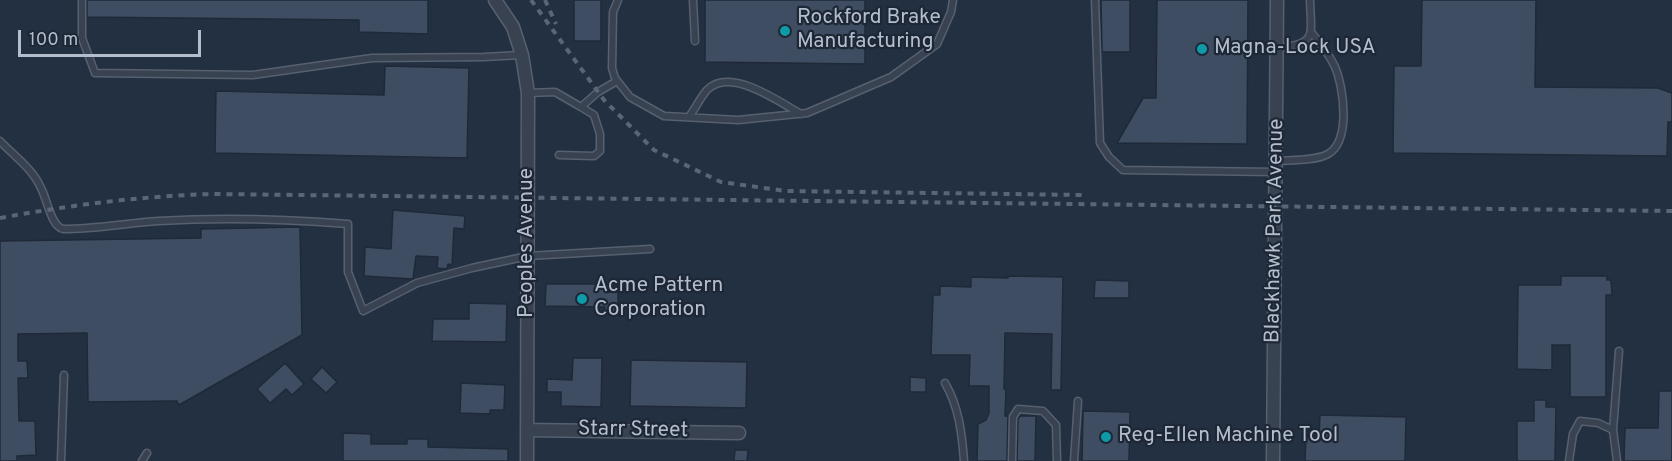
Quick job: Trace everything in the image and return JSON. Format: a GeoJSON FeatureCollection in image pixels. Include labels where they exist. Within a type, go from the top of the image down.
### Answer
{"type":"FeatureCollection","features":[{"type":"Feature","properties":{"kind":"street","name":"Peoples Avenue"},"geometry":{"type":"LineString","coordinates":[[495,0],[513,27],[522,55],[528,93],[527,461]]}},
{"type":"Feature","properties":{"kind":"street","name":"Blackhawk Park Avenue"},"geometry":{"type":"LineString","coordinates":[[1273,461],[1277,0]]}},
{"type":"Feature","properties":{"kind":"street","name":"Starr Street"},"geometry":{"type":"LineString","coordinates":[[527,430],[739,432]]}},
{"type":"Feature","properties":{"kind":"lane"},"geometry":{"type":"LineString","coordinates":[[82,0],[82,38],[95,73],[252,75],[372,58],[522,55]]}},
{"type":"Feature","properties":{"kind":"lane"},"geometry":{"type":"LineString","coordinates":[[618,0],[613,12],[612,68],[617,81],[630,97],[663,116],[738,120],[807,113],[891,77],[937,44],[951,12],[953,0]]}},
{"type":"Feature","properties":{"kind":"lane"},"geometry":{"type":"LineString","coordinates":[[693,0],[695,41]]}},
{"type":"Feature","properties":{"kind":"lane"},"geometry":{"type":"LineString","coordinates":[[1095,0],[1100,143],[1109,157],[1123,170],[1277,167],[1328,154],[1338,144],[1343,126],[1343,96],[1336,69],[1311,32]]}},
{"type":"Feature","properties":{"kind":"lane"},"geometry":{"type":"LineString","coordinates":[[1277,48],[1296,46],[1306,42],[1311,32],[1310,0]]}},
{"type":"Feature","properties":{"kind":"lane"},"geometry":{"type":"LineString","coordinates":[[581,107],[598,92],[617,81]]}},
{"type":"Feature","properties":{"kind":"lane"},"geometry":{"type":"LineString","coordinates":[[689,117],[708,89],[718,83],[729,81],[746,84],[802,114]]}},
{"type":"Feature","properties":{"kind":"lane"},"geometry":{"type":"LineString","coordinates":[[528,93],[555,93],[594,116],[600,134],[600,150],[594,156],[559,154]]}},
{"type":"Feature","properties":{"kind":"lane"},"geometry":{"type":"LineString","coordinates":[[0,141],[34,176],[58,228],[219,219],[282,219],[348,224],[348,272],[363,311],[417,284],[471,268],[528,256],[650,249]]}},
{"type":"Feature","properties":{"kind":"lane"},"geometry":{"type":"LineString","coordinates":[[1617,461],[1613,430],[1619,351]]}},
{"type":"Feature","properties":{"kind":"lane"},"geometry":{"type":"LineString","coordinates":[[61,461],[64,375]]}},
{"type":"Feature","properties":{"kind":"lane"},"geometry":{"type":"LineString","coordinates":[[945,383],[954,398],[962,436],[964,461]]}},
{"type":"Feature","properties":{"kind":"lane"},"geometry":{"type":"LineString","coordinates":[[1074,461],[1078,402]]}},
{"type":"Feature","properties":{"kind":"lane"},"geometry":{"type":"LineString","coordinates":[[1012,461],[1013,417],[1018,409],[1042,411],[1056,425],[1056,461]]}},
{"type":"Feature","properties":{"kind":"lane"},"geometry":{"type":"LineString","coordinates":[[1569,461],[1573,434],[1580,421],[1598,423],[1613,430]]}},
{"type":"Feature","properties":{"kind":"lane"},"geometry":{"type":"LineString","coordinates":[[142,461],[147,453]]}},
{"type":"Feature","properties":{"kind":"building"},"geometry":{"type":"Polygon","coordinates":[[[87,0],[428,0],[428,34],[359,32],[359,20],[87,17],[87,0]]]}},
{"type":"Feature","properties":{"kind":"building"},"geometry":{"type":"Polygon","coordinates":[[[574,0],[601,0],[601,41],[574,41],[574,0]]]}},
{"type":"Feature","properties":{"kind":"building","name":"Rockford Brake Manufacturing"},"geometry":{"type":"Polygon","coordinates":[[[705,0],[865,0],[865,64],[705,62],[705,0]]]}},
{"type":"Feature","properties":{"kind":"building"},"geometry":{"type":"Polygon","coordinates":[[[1101,0],[1130,0],[1130,52],[1102,52],[1101,0]]]}},
{"type":"Feature","properties":{"kind":"building","name":"Magna-Lock USA"},"geometry":{"type":"Polygon","coordinates":[[[1157,0],[1248,0],[1247,144],[1117,143],[1143,98],[1156,98],[1157,0]]]}},
{"type":"Feature","properties":{"kind":"building"},"geometry":{"type":"Polygon","coordinates":[[[1422,0],[1536,0],[1535,87],[1658,88],[1672,93],[1672,122],[1668,122],[1667,156],[1393,153],[1394,66],[1421,66],[1422,0]]]}},
{"type":"Feature","properties":{"kind":"building"},"geometry":{"type":"Polygon","coordinates":[[[385,66],[469,68],[467,158],[215,153],[216,91],[384,95],[385,66]]]}},
{"type":"Feature","properties":{"kind":"building"},"geometry":{"type":"Polygon","coordinates":[[[393,210],[465,216],[464,229],[454,228],[452,265],[448,264],[447,269],[437,268],[438,257],[416,256],[413,279],[364,276],[365,247],[391,249],[393,210]]]}},
{"type":"Feature","properties":{"kind":"building"},"geometry":{"type":"Polygon","coordinates":[[[300,227],[302,335],[179,405],[177,401],[88,402],[87,333],[18,334],[18,361],[27,361],[28,378],[18,378],[19,421],[35,421],[36,455],[17,456],[17,461],[0,461],[0,241],[201,238],[201,229],[300,227]]]}},
{"type":"Feature","properties":{"kind":"building"},"geometry":{"type":"Polygon","coordinates":[[[1008,276],[1063,277],[1061,390],[1051,390],[1052,334],[1005,333],[1004,389],[1006,389],[1005,416],[1008,416],[1007,461],[977,461],[978,424],[986,420],[989,413],[989,386],[969,386],[970,355],[931,355],[933,295],[940,295],[940,286],[971,287],[971,277],[1008,278],[1008,276]]]}},
{"type":"Feature","properties":{"kind":"building"},"geometry":{"type":"Polygon","coordinates":[[[1561,276],[1607,276],[1607,280],[1611,280],[1612,295],[1606,295],[1606,397],[1570,397],[1570,345],[1552,345],[1552,370],[1517,369],[1518,285],[1561,285],[1561,276]]]}},
{"type":"Feature","properties":{"kind":"building"},"geometry":{"type":"Polygon","coordinates":[[[1095,280],[1129,281],[1129,298],[1094,298],[1095,280]]]}},
{"type":"Feature","properties":{"kind":"building","name":"Acme Pattern Corporation"},"geometry":{"type":"Polygon","coordinates":[[[546,284],[606,284],[605,292],[618,292],[618,313],[604,313],[605,307],[545,306],[546,284]]]}},
{"type":"Feature","properties":{"kind":"building"},"geometry":{"type":"Polygon","coordinates":[[[469,303],[507,304],[506,342],[432,341],[433,319],[469,319],[469,303]]]}},
{"type":"Feature","properties":{"kind":"building"},"geometry":{"type":"Polygon","coordinates":[[[573,358],[602,358],[601,407],[561,406],[561,392],[547,392],[547,379],[572,380],[573,358]]]}},
{"type":"Feature","properties":{"kind":"building"},"geometry":{"type":"Polygon","coordinates":[[[631,360],[747,362],[746,408],[630,406],[631,360]]]}},
{"type":"Feature","properties":{"kind":"building"},"geometry":{"type":"Polygon","coordinates":[[[285,363],[304,384],[292,395],[286,389],[270,403],[257,389],[285,363]]]}},
{"type":"Feature","properties":{"kind":"building"},"geometry":{"type":"Polygon","coordinates":[[[322,367],[337,382],[326,393],[311,379],[322,367]]]}},
{"type":"Feature","properties":{"kind":"building"},"geometry":{"type":"Polygon","coordinates":[[[910,377],[926,378],[926,392],[910,392],[910,377]]]}},
{"type":"Feature","properties":{"kind":"building"},"geometry":{"type":"Polygon","coordinates":[[[461,383],[505,385],[504,410],[490,410],[490,414],[460,413],[461,383]]]}},
{"type":"Feature","properties":{"kind":"building"},"geometry":{"type":"Polygon","coordinates":[[[1659,391],[1672,391],[1672,461],[1624,461],[1625,428],[1658,428],[1659,391]]]}},
{"type":"Feature","properties":{"kind":"building"},"geometry":{"type":"Polygon","coordinates":[[[1534,400],[1546,400],[1546,407],[1556,407],[1555,461],[1517,461],[1517,421],[1534,421],[1534,400]]]}},
{"type":"Feature","properties":{"kind":"building","name":"Reg-Ellen Machine Tool"},"geometry":{"type":"Polygon","coordinates":[[[1083,411],[1130,412],[1129,461],[1082,461],[1083,411]]]}},
{"type":"Feature","properties":{"kind":"building"},"geometry":{"type":"Polygon","coordinates":[[[1320,415],[1406,417],[1405,461],[1305,461],[1306,436],[1319,437],[1320,415]]]}},
{"type":"Feature","properties":{"kind":"building"},"geometry":{"type":"Polygon","coordinates":[[[1020,416],[1036,416],[1035,461],[1017,461],[1020,416]]]}},
{"type":"Feature","properties":{"kind":"building"},"geometry":{"type":"Polygon","coordinates":[[[343,433],[371,434],[371,444],[407,444],[407,439],[428,439],[428,447],[508,449],[508,461],[343,461],[343,433]]]}},
{"type":"Feature","properties":{"kind":"building"},"geometry":{"type":"Polygon","coordinates":[[[735,450],[748,450],[747,461],[734,461],[735,450]]]}},
{"type":"Feature","properties":{"kind":"railway"},"geometry":{"type":"LineString","coordinates":[[531,0],[604,100],[654,150],[721,182],[786,191],[1082,195]]}},
{"type":"Feature","properties":{"kind":"railway"},"geometry":{"type":"LineString","coordinates":[[545,0],[556,24]]}},
{"type":"Feature","properties":{"kind":"railway"},"geometry":{"type":"LineString","coordinates":[[0,218],[106,202],[213,194],[1672,211]]}},
{"type":"Feature","properties":{"kind":"place","name":"Rockford Brake Manufacturing"},"geometry":{"type":"Point","coordinates":[785,31]}},
{"type":"Feature","properties":{"kind":"place","name":"Magna-Lock USA"},"geometry":{"type":"Point","coordinates":[1202,49]}},
{"type":"Feature","properties":{"kind":"place","name":"Acme Pattern Corporation"},"geometry":{"type":"Point","coordinates":[582,299]}},
{"type":"Feature","properties":{"kind":"place","name":"Reg-Ellen Machine Tool"},"geometry":{"type":"Point","coordinates":[1106,437]}}]}
